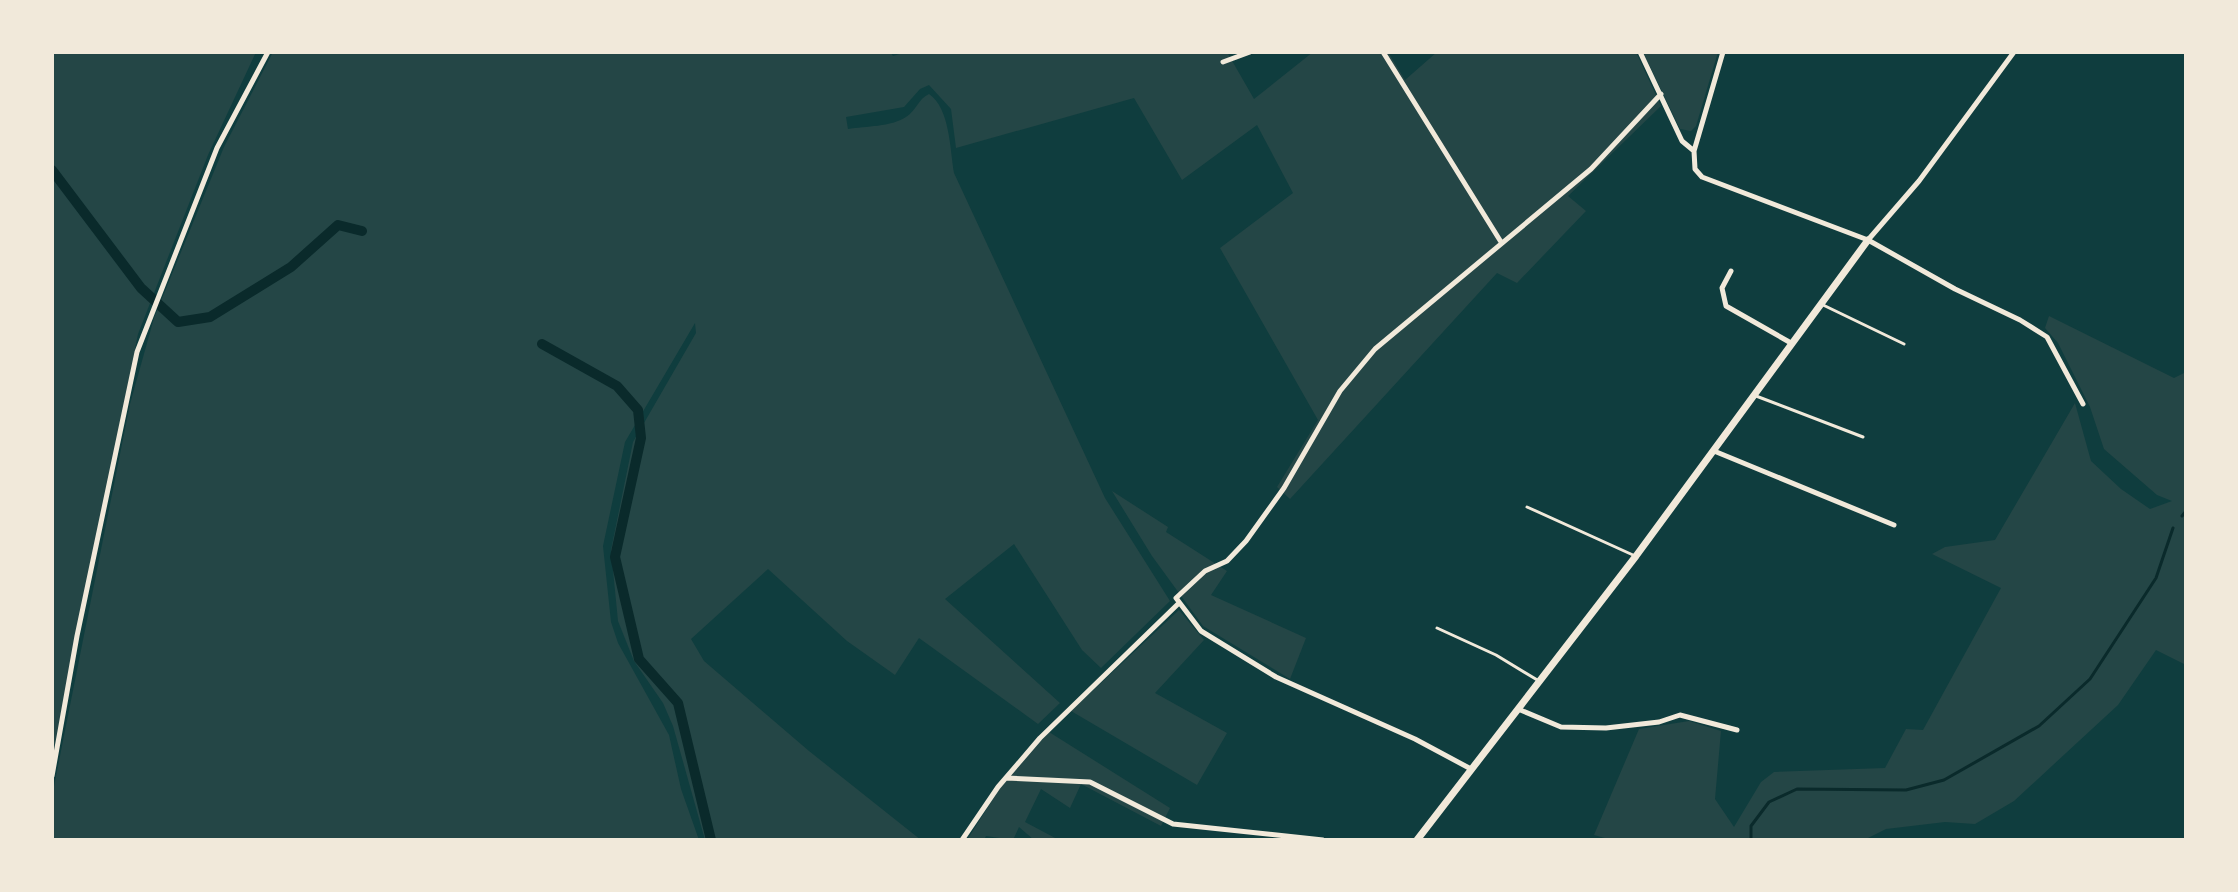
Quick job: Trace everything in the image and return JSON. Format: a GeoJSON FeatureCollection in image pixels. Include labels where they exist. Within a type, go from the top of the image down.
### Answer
{"type":"FeatureCollection","features":[{"type":"Feature","properties":{"kind":"street"},"geometry":{"type":"LineString","coordinates":[[52,776],[80,622],[137,352],[217,148],[268,52]]}},
{"type":"Feature","properties":{"kind":"street"},"geometry":{"type":"LineString","coordinates":[[1223,62],[1250,52]]}},
{"type":"Feature","properties":{"kind":"street"},"geometry":{"type":"LineString","coordinates":[[1383,52],[1501,242]]}},
{"type":"Feature","properties":{"kind":"street"},"geometry":{"type":"LineString","coordinates":[[1640,52],[1682,141],[1694,151]]}},
{"type":"Feature","properties":{"kind":"street"},"geometry":{"type":"LineString","coordinates":[[1723,52],[1694,151],[1695,169],[1702,177],[1868,240],[2047,337],[2083,404]]}},
{"type":"Feature","properties":{"kind":"street"},"geometry":{"type":"LineString","coordinates":[[1417,840],[1636,556],[1868,240],[1919,181],[2014,52]]}},
{"type":"Feature","properties":{"kind":"street"},"geometry":{"type":"LineString","coordinates":[[962,840],[1006,778],[1068,707],[1205,571],[1227,561],[1246,541],[1284,488],[1353,372],[1375,349],[1591,169],[1661,94]]}},
{"type":"Feature","properties":{"kind":"street"},"geometry":{"type":"LineString","coordinates":[[1731,271],[1722,288],[1726,306],[1791,343]]}},
{"type":"Feature","properties":{"kind":"street"},"geometry":{"type":"LineString","coordinates":[[1713,451],[1894,525]]}},
{"type":"Feature","properties":{"kind":"street"},"geometry":{"type":"LineString","coordinates":[[1178,600],[1201,631],[1276,677],[1415,739],[1471,769]]}},
{"type":"Feature","properties":{"kind":"street"},"geometry":{"type":"LineString","coordinates":[[1518,709],[1561,727],[1606,728],[1659,722],[1680,715],[1737,730]]}},
{"type":"Feature","properties":{"kind":"street"},"geometry":{"type":"LineString","coordinates":[[1006,778],[1090,782],[1173,824],[1323,840]]}},
{"type":"Feature","properties":{"kind":"lane"},"geometry":{"type":"LineString","coordinates":[[1821,304],[1904,344]]}},
{"type":"Feature","properties":{"kind":"lane"},"geometry":{"type":"LineString","coordinates":[[1753,395],[1863,437]]}},
{"type":"Feature","properties":{"kind":"lane"},"geometry":{"type":"LineString","coordinates":[[1527,507],[1636,556]]}},
{"type":"Feature","properties":{"kind":"lane"},"geometry":{"type":"LineString","coordinates":[[1437,628],[1496,655],[1539,681]]}},
{"type":"Feature","properties":{"kind":"shaded area"},"geometry":{"type":"Polygon","coordinates":[[[52,52],[256,52],[208,155],[138,334],[52,758],[52,52]]]}},
{"type":"Feature","properties":{"kind":"shaded area"},"geometry":{"type":"Polygon","coordinates":[[[273,52],[890,52],[893,56],[906,52],[1227,52],[1254,99],[1313,52],[1388,52],[1405,80],[1437,52],[1636,52],[1661,106],[1568,196],[1586,211],[1517,283],[1497,273],[1290,499],[1277,487],[1318,420],[1220,248],[1293,193],[1257,125],[1182,180],[1134,98],[956,148],[951,109],[929,85],[920,89],[904,107],[846,117],[848,129],[886,124],[906,117],[929,94],[936,100],[948,130],[954,173],[1105,498],[1170,601],[1101,668],[1082,650],[1014,544],[945,599],[1060,703],[1038,724],[919,638],[895,675],[847,641],[768,569],[691,639],[704,661],[809,751],[921,840],[705,840],[673,726],[663,703],[634,661],[618,621],[611,550],[633,442],[696,333],[695,323],[625,442],[603,546],[611,622],[618,643],[669,735],[681,789],[699,840],[52,840],[52,796],[130,404],[154,318],[224,147],[273,52]]]}},
{"type":"Feature","properties":{"kind":"shaded area"},"geometry":{"type":"Polygon","coordinates":[[[1643,52],[1718,52],[1696,126],[1691,131],[1680,129],[1643,52]]]}},
{"type":"Feature","properties":{"kind":"shaded area"},"geometry":{"type":"Polygon","coordinates":[[[2049,316],[2174,378],[2186,372],[2186,665],[2156,650],[2118,705],[2014,801],[1975,824],[1945,822],[1886,829],[1864,840],[1612,840],[1594,835],[1639,729],[1689,721],[1721,731],[1715,799],[1734,827],[1761,782],[1774,772],[1885,768],[1906,729],[1923,730],[2001,588],[1932,554],[1945,547],[1995,540],[2075,403],[2091,461],[2121,489],[2150,509],[2172,501],[2157,495],[2104,449],[2090,407],[2058,343],[2045,328],[2049,316]]]}},
{"type":"Feature","properties":{"kind":"shaded area"},"geometry":{"type":"Polygon","coordinates":[[[1112,491],[1168,527],[1166,532],[1227,571],[1211,595],[1306,638],[1290,679],[1203,626],[1152,556],[1112,491]]]}},
{"type":"Feature","properties":{"kind":"shaded area"},"geometry":{"type":"Polygon","coordinates":[[[1179,610],[1204,640],[1155,693],[1227,733],[1197,785],[1071,711],[1179,610]]]}},
{"type":"Feature","properties":{"kind":"shaded area"},"geometry":{"type":"Polygon","coordinates":[[[1049,732],[1170,808],[1161,826],[1081,784],[1070,808],[1041,789],[1025,822],[1059,840],[1034,840],[1019,827],[1013,840],[986,836],[984,840],[967,840],[1000,788],[1049,732]]]}},
{"type":"Feature","properties":{"kind":"waterway"},"geometry":{"type":"LineString","coordinates":[[52,170],[141,288],[178,322],[210,317],[291,267],[338,225],[362,231]]}},
{"type":"Feature","properties":{"kind":"waterway"},"geometry":{"type":"LineString","coordinates":[[542,344],[617,386],[638,410],[641,438],[615,557],[639,659],[678,703],[711,840]]}},
{"type":"Feature","properties":{"kind":"waterway"},"geometry":{"type":"LineString","coordinates":[[2182,516],[2186,511]]}},
{"type":"Feature","properties":{"kind":"waterway"},"geometry":{"type":"LineString","coordinates":[[1751,840],[1751,826],[1769,802],[1797,789],[1906,790],[1944,780],[2039,726],[2090,679],[2156,578],[2173,528]]}}]}
